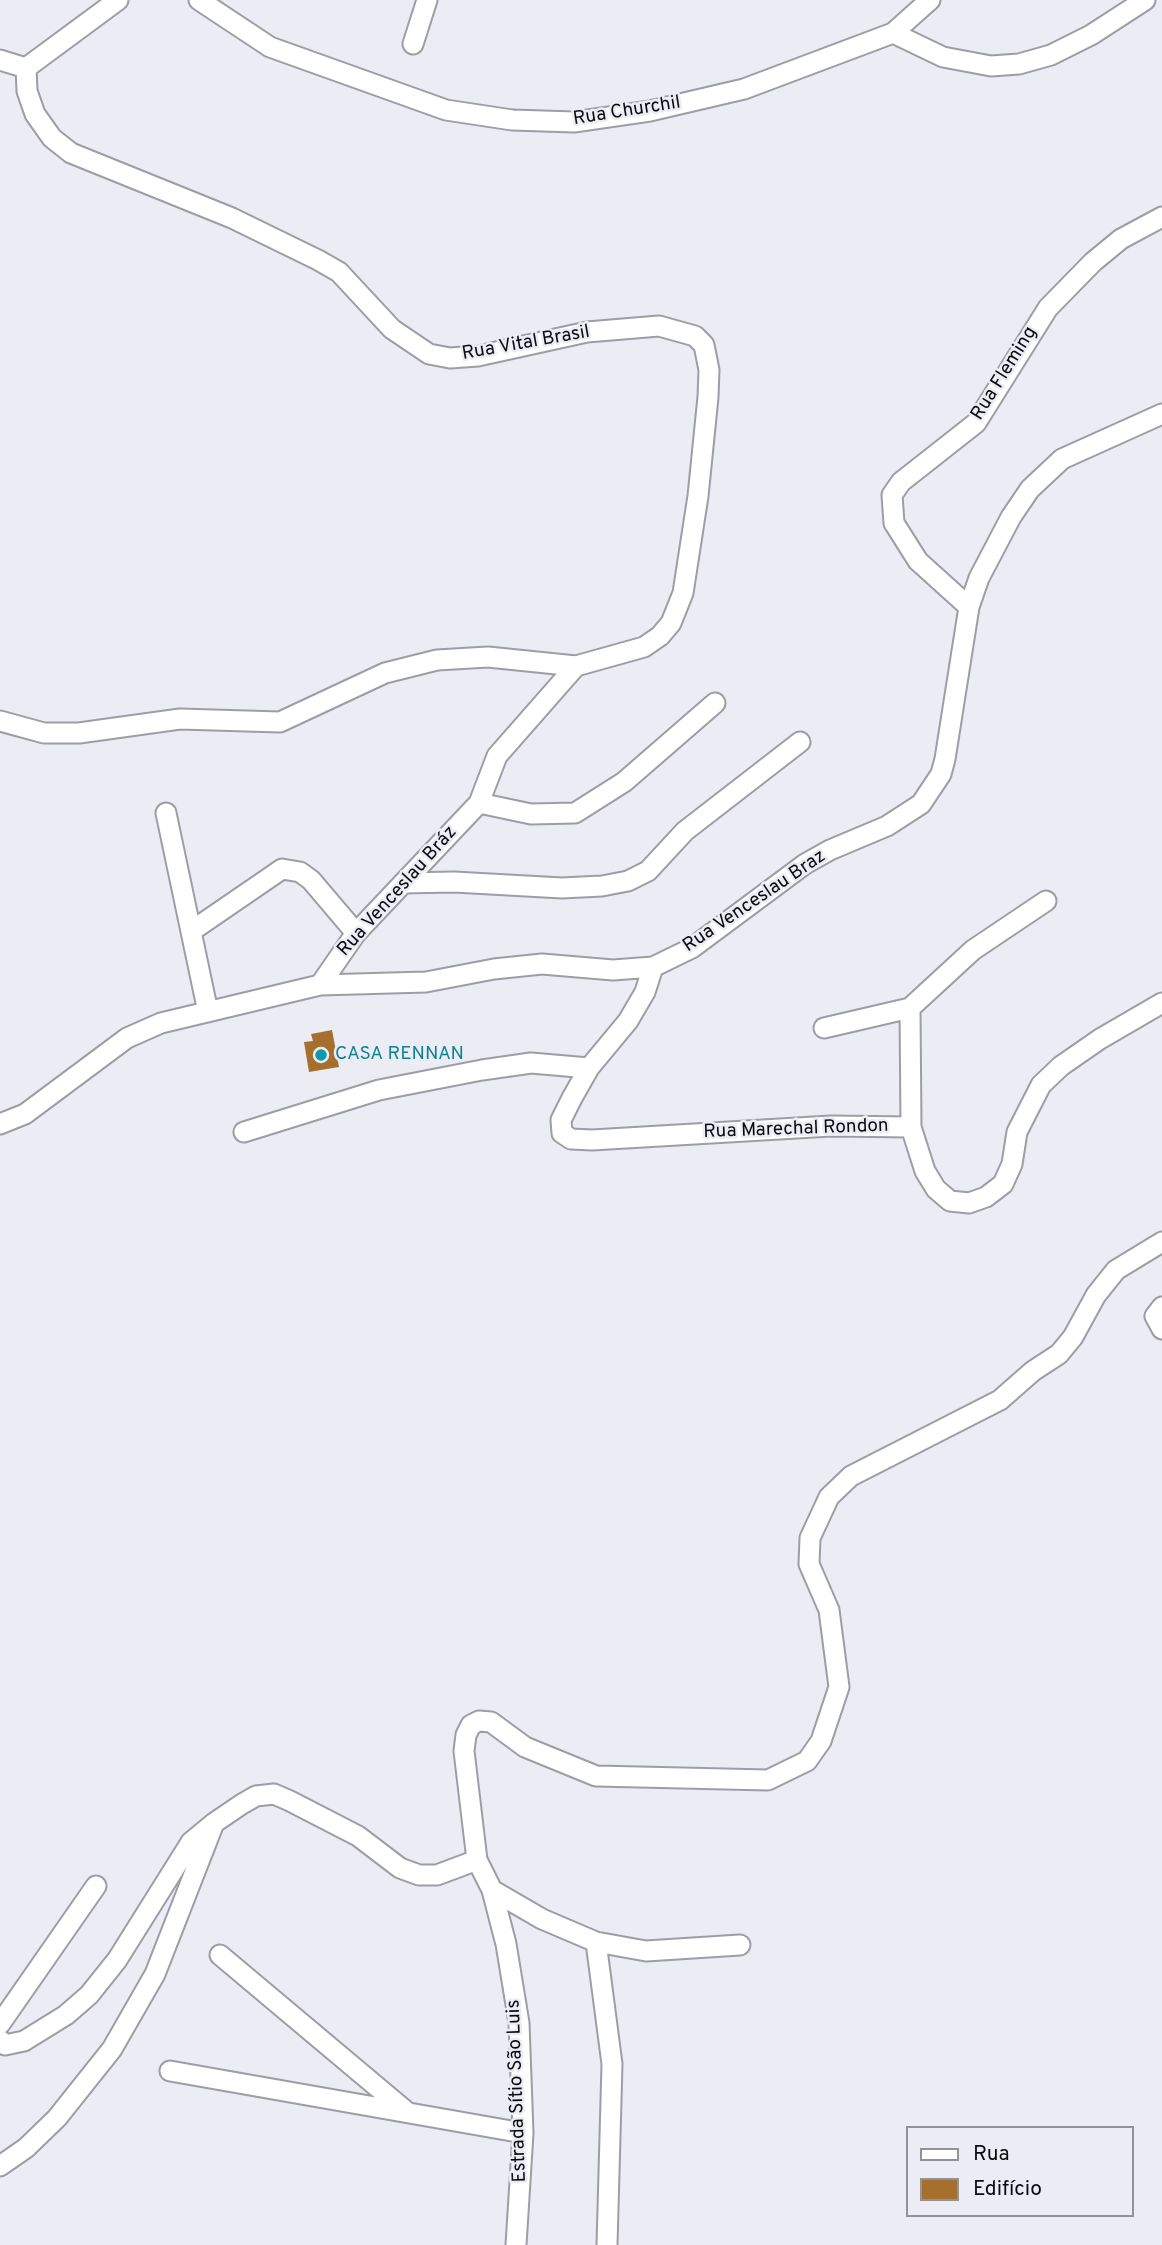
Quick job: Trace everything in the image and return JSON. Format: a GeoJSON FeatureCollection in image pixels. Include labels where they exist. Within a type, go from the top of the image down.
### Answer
{"type":"FeatureCollection","features":[{"type":"Feature","properties":{"kind":"street"},"geometry":{"type":"LineString","coordinates":[[0,60],[26,68],[118,0]]}},
{"type":"Feature","properties":{"kind":"street","name":"Rua Churchil"},"geometry":{"type":"LineString","coordinates":[[199,0],[270,47],[446,110],[512,120],[573,122],[650,111],[744,89],[893,33],[930,0]]}},
{"type":"Feature","properties":{"kind":"street"},"geometry":{"type":"LineString","coordinates":[[413,44],[427,0]]}},
{"type":"Feature","properties":{"kind":"street"},"geometry":{"type":"LineString","coordinates":[[893,33],[943,57],[991,66],[1020,64],[1051,55],[1091,35],[1145,0]]}},
{"type":"Feature","properties":{"kind":"street","name":"Rua Vital Brasil"},"geometry":{"type":"LineString","coordinates":[[0,721],[44,733],[79,733],[180,719],[280,722],[385,673],[437,660],[488,657],[576,666],[644,647],[660,636],[679,608],[692,537],[705,431],[709,370],[704,345],[695,336],[659,326],[587,332],[478,356],[450,358],[429,354],[392,329],[339,272],[318,260],[232,218],[71,153],[52,138],[35,114],[27,91],[26,68]]}},
{"type":"Feature","properties":{"kind":"street","name":"Rua Fleming"},"geometry":{"type":"LineString","coordinates":[[970,607],[918,561],[894,523],[892,495],[901,482],[964,436],[976,423],[1048,308],[1085,270],[1121,239],[1162,217]]}},
{"type":"Feature","properties":{"kind":"street","name":"Rua Venceslau Braz"},"geometry":{"type":"LineString","coordinates":[[0,1124],[25,1114],[142,1029],[208,1012],[320,985],[426,982],[494,969],[542,964],[613,970],[653,967],[692,948],[806,864],[830,850],[887,826],[922,804],[941,774],[970,607],[997,542],[1030,489],[1044,474],[1091,444],[1162,414]]}},
{"type":"Feature","properties":{"kind":"street"},"geometry":{"type":"LineString","coordinates":[[576,666],[497,756],[479,803],[531,814],[575,813],[624,782],[715,703]]}},
{"type":"Feature","properties":{"kind":"street"},"geometry":{"type":"LineString","coordinates":[[403,883],[454,882],[562,888],[602,887],[628,881],[649,871],[702,816],[800,742]]}},
{"type":"Feature","properties":{"kind":"street","name":"Rua Venceslau Bráz"},"geometry":{"type":"LineString","coordinates":[[320,985],[356,933],[479,803]]}},
{"type":"Feature","properties":{"kind":"street"},"geometry":{"type":"LineString","coordinates":[[166,813],[193,930],[208,1012]]}},
{"type":"Feature","properties":{"kind":"street"},"geometry":{"type":"LineString","coordinates":[[435,848],[454,882]]}},
{"type":"Feature","properties":{"kind":"street"},"geometry":{"type":"LineString","coordinates":[[193,930],[282,869],[300,872],[311,880],[356,933]]}},
{"type":"Feature","properties":{"kind":"street"},"geometry":{"type":"LineString","coordinates":[[824,1028],[910,1008],[972,950],[1046,901]]}},
{"type":"Feature","properties":{"kind":"street","name":"Rua Marechal Rondon"},"geometry":{"type":"LineString","coordinates":[[653,967],[645,992],[628,1021],[589,1068],[561,1121],[562,1133],[571,1139],[831,1126],[911,1126],[925,1171],[936,1189],[950,1201],[969,1203],[986,1197],[1003,1184],[1012,1164],[1017,1132],[1041,1085],[1061,1066],[1100,1039],[1162,1003]]}},
{"type":"Feature","properties":{"kind":"street"},"geometry":{"type":"LineString","coordinates":[[910,1008],[911,1126]]}},
{"type":"Feature","properties":{"kind":"street"},"geometry":{"type":"LineString","coordinates":[[244,1132],[379,1090],[482,1070],[531,1063],[589,1068]]}},
{"type":"Feature","properties":{"kind":"street","name":"Estrada Sítio São Luis"},"geometry":{"type":"LineString","coordinates":[[516,2245],[523,2133],[514,1980],[492,1890],[477,1860],[464,1751],[466,1734],[471,1725],[479,1721],[491,1722],[547,1758],[596,1776],[768,1780],[807,1761],[821,1741],[839,1687],[835,1633],[829,1610],[809,1564],[810,1538],[829,1497],[851,1476],[1000,1400],[1059,1354],[1073,1337],[1096,1295],[1116,1270],[1162,1242]]}},
{"type":"Feature","properties":{"kind":"street"},"geometry":{"type":"LineString","coordinates":[[1162,1307],[1155,1316],[1162,1329]]}},
{"type":"Feature","properties":{"kind":"street"},"geometry":{"type":"LineString","coordinates":[[0,2039],[5,2045],[24,2041],[66,2015],[89,1995],[117,1960],[191,1842],[214,1822],[256,1796],[274,1794],[313,1810],[358,1836],[400,1868],[419,1875],[437,1875],[477,1860]]}},
{"type":"Feature","properties":{"kind":"street"},"geometry":{"type":"LineString","coordinates":[[0,2166],[26,2148],[57,2118],[112,2049],[132,2017],[175,1927],[214,1822]]}},
{"type":"Feature","properties":{"kind":"street"},"geometry":{"type":"LineString","coordinates":[[0,2024],[96,1886]]}},
{"type":"Feature","properties":{"kind":"street"},"geometry":{"type":"LineString","coordinates":[[492,1890],[542,1919],[596,1942],[646,1951],[740,1945]]}},
{"type":"Feature","properties":{"kind":"street"},"geometry":{"type":"LineString","coordinates":[[596,1942],[612,2064],[607,2245]]}},
{"type":"Feature","properties":{"kind":"street"},"geometry":{"type":"LineString","coordinates":[[220,1955],[408,2113]]}},
{"type":"Feature","properties":{"kind":"street"},"geometry":{"type":"LineString","coordinates":[[170,2071],[523,2133]]}},
{"type":"Feature","properties":{"kind":"building","name":"CASA RENNAN"},"geometry":{"type":"Polygon","coordinates":[[[332,1030],[339,1067],[309,1072],[304,1042],[313,1041],[311,1034],[332,1030]]]}},
{"type":"Feature","properties":{"kind":"place","name":"CASA RENNAN"},"geometry":{"type":"Point","coordinates":[321,1055]}}]}
